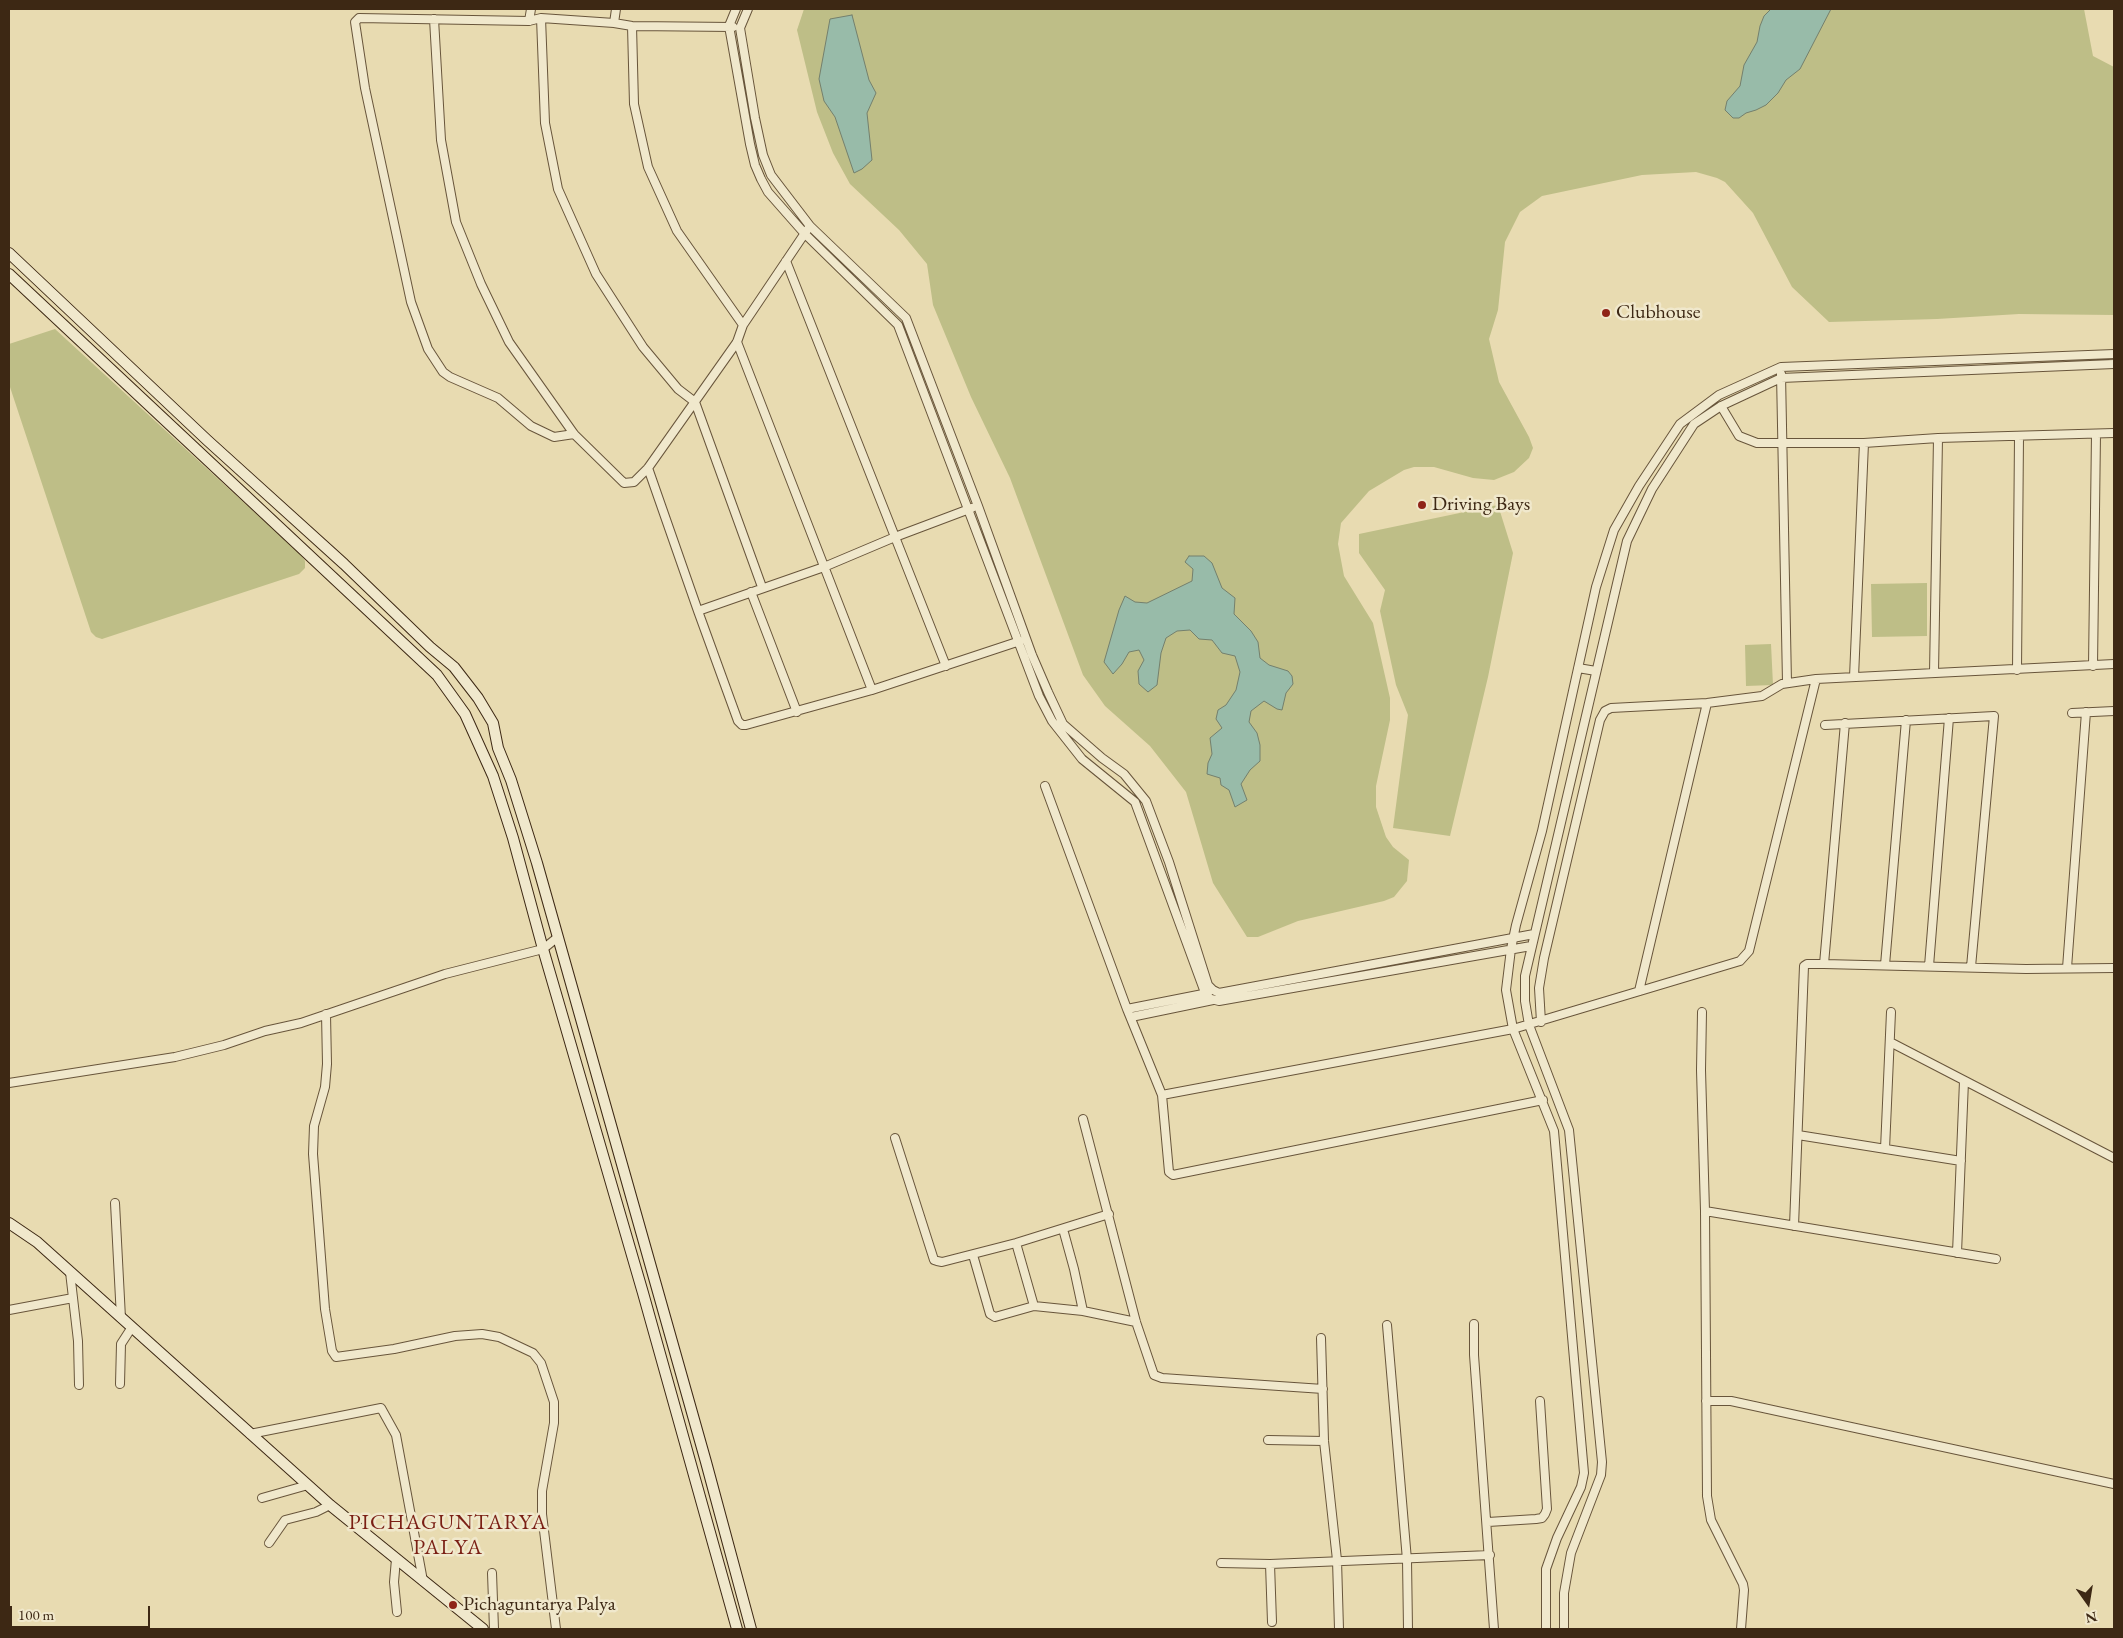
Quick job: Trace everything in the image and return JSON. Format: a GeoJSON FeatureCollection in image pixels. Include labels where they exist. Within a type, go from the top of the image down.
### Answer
{"type":"FeatureCollection","features":[{"type":"Feature","properties":{"kind":"street"},"geometry":{"type":"LineString","coordinates":[[529,21],[531,9]]}},
{"type":"Feature","properties":{"kind":"street"},"geometry":{"type":"LineString","coordinates":[[614,23],[616,9]]}},
{"type":"Feature","properties":{"kind":"street"},"geometry":{"type":"LineString","coordinates":[[736,9],[729,26],[755,165],[768,192],[805,234],[898,325],[1039,696],[1052,721],[1082,758],[1135,802],[1205,995],[1218,1002],[1531,946]]}},
{"type":"Feature","properties":{"kind":"street"},"geometry":{"type":"LineString","coordinates":[[748,9],[740,28],[762,154],[776,183],[810,226],[906,318],[1045,685],[1064,724],[1102,758],[1124,774],[1146,801],[1169,862],[1208,985],[1216,992]]}},
{"type":"Feature","properties":{"kind":"street"},"geometry":{"type":"LineString","coordinates":[[574,434],[554,436],[531,426],[498,398],[454,379],[443,372],[428,349],[411,302],[365,88],[355,22],[359,18],[529,21],[541,18],[632,26],[729,26],[740,28]]}},
{"type":"Feature","properties":{"kind":"street"},"geometry":{"type":"LineString","coordinates":[[541,18],[545,123],[558,189],[596,274],[643,347],[678,389],[695,402],[762,587]]}},
{"type":"Feature","properties":{"kind":"street"},"geometry":{"type":"LineString","coordinates":[[434,19],[441,140],[456,222],[509,342],[574,434],[624,483],[634,482],[648,468],[737,342],[743,325],[810,226]]}},
{"type":"Feature","properties":{"kind":"street"},"geometry":{"type":"LineString","coordinates":[[632,26],[634,104],[648,167],[677,231],[743,325]]}},
{"type":"Feature","properties":{"kind":"street"},"geometry":{"type":"LineString","coordinates":[[9,253],[174,409],[344,564],[430,647],[454,667],[478,698],[493,723],[498,748],[529,836],[558,937],[706,1462],[751,1629]]}},
{"type":"Feature","properties":{"kind":"street"},"geometry":{"type":"LineString","coordinates":[[786,261],[946,666]]}},
{"type":"Feature","properties":{"kind":"street"},"geometry":{"type":"LineString","coordinates":[[9,274],[437,675],[464,714],[493,776],[513,838],[641,1284],[737,1629]]}},
{"type":"Feature","properties":{"kind":"street"},"geometry":{"type":"LineString","coordinates":[[737,342],[872,690]]}},
{"type":"Feature","properties":{"kind":"street"},"geometry":{"type":"LineString","coordinates":[[1546,1629],[1546,1569],[1557,1538],[1581,1486],[1584,1473],[1554,1131],[1514,1029],[1506,990],[1514,936],[1542,831],[1596,587],[1614,530],[1639,486],[1680,424],[1719,395],[1781,367],[2114,354]]}},
{"type":"Feature","properties":{"kind":"street"},"geometry":{"type":"LineString","coordinates":[[1564,1629],[1564,1593],[1571,1553],[1601,1475],[1602,1462],[1569,1130],[1529,1025],[1525,1001],[1525,976],[1627,541],[1648,498],[1694,424],[1722,406],[1781,378],[2114,364]]}},
{"type":"Feature","properties":{"kind":"street"},"geometry":{"type":"LineString","coordinates":[[1781,367],[1787,682]]}},
{"type":"Feature","properties":{"kind":"street"},"geometry":{"type":"LineString","coordinates":[[1722,406],[1739,436],[1757,443],[1864,443],[1938,438],[2114,433]]}},
{"type":"Feature","properties":{"kind":"street"},"geometry":{"type":"LineString","coordinates":[[164,420],[174,409]]}},
{"type":"Feature","properties":{"kind":"street"},"geometry":{"type":"LineString","coordinates":[[2093,666],[2096,434]]}},
{"type":"Feature","properties":{"kind":"street"},"geometry":{"type":"LineString","coordinates":[[2017,670],[2019,437]]}},
{"type":"Feature","properties":{"kind":"street"},"geometry":{"type":"LineString","coordinates":[[1934,674],[1938,438]]}},
{"type":"Feature","properties":{"kind":"street"},"geometry":{"type":"LineString","coordinates":[[1854,677],[1864,443]]}},
{"type":"Feature","properties":{"kind":"street"},"geometry":{"type":"LineString","coordinates":[[648,468],[738,721],[742,725],[797,712],[872,690],[1027,639]]}},
{"type":"Feature","properties":{"kind":"street"},"geometry":{"type":"LineString","coordinates":[[698,611],[824,566],[978,506]]}},
{"type":"Feature","properties":{"kind":"street"},"geometry":{"type":"LineString","coordinates":[[751,592],[797,712]]}},
{"type":"Feature","properties":{"kind":"street"},"geometry":{"type":"LineString","coordinates":[[1541,1022],[1539,988],[1544,958],[1600,720],[1605,712],[1611,708],[1707,703],[1762,696],[1787,682],[1816,679],[2114,664]]}},
{"type":"Feature","properties":{"kind":"street"},"geometry":{"type":"LineString","coordinates":[[1578,668],[1596,671]]}},
{"type":"Feature","properties":{"kind":"street"},"geometry":{"type":"LineString","coordinates":[[1162,1095],[1514,1029],[1740,961],[1749,951],[1816,679]]}},
{"type":"Feature","properties":{"kind":"street"},"geometry":{"type":"LineString","coordinates":[[1639,991],[1707,703]]}},
{"type":"Feature","properties":{"kind":"street"},"geometry":{"type":"LineString","coordinates":[[2072,713],[2114,711]]}},
{"type":"Feature","properties":{"kind":"street"},"geometry":{"type":"LineString","coordinates":[[2067,968],[2086,712]]}},
{"type":"Feature","properties":{"kind":"street"},"geometry":{"type":"LineString","coordinates":[[1825,725],[1994,716],[1971,967]]}},
{"type":"Feature","properties":{"kind":"street"},"geometry":{"type":"LineString","coordinates":[[1929,966],[1949,718]]}},
{"type":"Feature","properties":{"kind":"street"},"geometry":{"type":"LineString","coordinates":[[1885,965],[1906,720]]}},
{"type":"Feature","properties":{"kind":"street"},"geometry":{"type":"LineString","coordinates":[[1824,964],[1846,724]]}},
{"type":"Feature","properties":{"kind":"street"},"geometry":{"type":"LineString","coordinates":[[1045,786],[1127,1009],[1162,1095],[1169,1172],[1178,1176],[1543,1100]]}},
{"type":"Feature","properties":{"kind":"street"},"geometry":{"type":"LineString","coordinates":[[1127,1009],[1514,936],[1534,934]]}},
{"type":"Feature","properties":{"kind":"street"},"geometry":{"type":"LineString","coordinates":[[9,1083],[175,1057],[326,1014],[445,974],[544,949],[558,937]]}},
{"type":"Feature","properties":{"kind":"street"},"geometry":{"type":"LineString","coordinates":[[1794,1226],[1803,968],[1806,964],[2114,968]]}},
{"type":"Feature","properties":{"kind":"street"},"geometry":{"type":"LineString","coordinates":[[1212,1000],[1216,992]]}},
{"type":"Feature","properties":{"kind":"street"},"geometry":{"type":"LineString","coordinates":[[1131,1017],[1212,1000]]}},
{"type":"Feature","properties":{"kind":"street"},"geometry":{"type":"LineString","coordinates":[[1702,1012],[1701,1070],[1705,1211],[1707,1496],[1709,1512],[1743,1584],[1741,1629]]}},
{"type":"Feature","properties":{"kind":"street"},"geometry":{"type":"LineString","coordinates":[[1885,1149],[1891,1012]]}},
{"type":"Feature","properties":{"kind":"street"},"geometry":{"type":"LineString","coordinates":[[326,1014],[327,1064],[324,1087],[314,1126],[313,1154],[325,1310],[332,1351],[336,1357],[394,1349],[455,1336],[482,1334],[499,1337],[533,1352],[541,1363],[554,1402],[554,1423],[542,1491],[542,1514],[556,1629]]}},
{"type":"Feature","properties":{"kind":"street"},"geometry":{"type":"LineString","coordinates":[[1890,1042],[2114,1158]]}},
{"type":"Feature","properties":{"kind":"street"},"geometry":{"type":"LineString","coordinates":[[1958,1253],[1964,1081]]}},
{"type":"Feature","properties":{"kind":"street"},"geometry":{"type":"LineString","coordinates":[[1082,1119],[1109,1214],[1136,1322],[1154,1375],[1162,1378],[1323,1390]]}},
{"type":"Feature","properties":{"kind":"street"},"geometry":{"type":"LineString","coordinates":[[1798,1135],[1961,1161]]}},
{"type":"Feature","properties":{"kind":"street"},"geometry":{"type":"LineString","coordinates":[[895,1138],[934,1260],[942,1262],[973,1255],[1109,1214]]}},
{"type":"Feature","properties":{"kind":"street"},"geometry":{"type":"LineString","coordinates":[[115,1203],[121,1318]]}},
{"type":"Feature","properties":{"kind":"street"},"geometry":{"type":"LineString","coordinates":[[1705,1211],[1996,1259]]}},
{"type":"Feature","properties":{"kind":"street"},"geometry":{"type":"LineString","coordinates":[[9,1223],[37,1242],[330,1505],[483,1629]]}},
{"type":"Feature","properties":{"kind":"street"},"geometry":{"type":"LineString","coordinates":[[1063,1229],[1074,1269],[1082,1311]]}},
{"type":"Feature","properties":{"kind":"street"},"geometry":{"type":"LineString","coordinates":[[1016,1243],[1034,1306]]}},
{"type":"Feature","properties":{"kind":"street"},"geometry":{"type":"LineString","coordinates":[[973,1255],[992,1315],[998,1316],[1034,1306],[1082,1311],[1136,1322]]}},
{"type":"Feature","properties":{"kind":"street"},"geometry":{"type":"LineString","coordinates":[[70,1272],[78,1341],[79,1385]]}},
{"type":"Feature","properties":{"kind":"street"},"geometry":{"type":"LineString","coordinates":[[9,1310],[73,1298]]}},
{"type":"Feature","properties":{"kind":"street"},"geometry":{"type":"LineString","coordinates":[[1474,1324],[1474,1354],[1488,1522],[1494,1629]]}},
{"type":"Feature","properties":{"kind":"street"},"geometry":{"type":"LineString","coordinates":[[1387,1325],[1407,1560],[1408,1629]]}},
{"type":"Feature","properties":{"kind":"street"},"geometry":{"type":"LineString","coordinates":[[120,1384],[121,1344],[132,1327]]}},
{"type":"Feature","properties":{"kind":"street"},"geometry":{"type":"LineString","coordinates":[[1322,1338],[1324,1441],[1337,1560],[1339,1629]]}},
{"type":"Feature","properties":{"kind":"street"},"geometry":{"type":"LineString","coordinates":[[1488,1522],[1536,1520],[1542,1518],[1545,1514],[1547,1508],[1540,1401]]}},
{"type":"Feature","properties":{"kind":"street"},"geometry":{"type":"LineString","coordinates":[[1706,1401],[1731,1402],[2114,1484]]}},
{"type":"Feature","properties":{"kind":"street"},"geometry":{"type":"LineString","coordinates":[[250,1434],[382,1408],[396,1435],[423,1581]]}},
{"type":"Feature","properties":{"kind":"street"},"geometry":{"type":"LineString","coordinates":[[1268,1440],[1324,1441]]}},
{"type":"Feature","properties":{"kind":"street"},"geometry":{"type":"LineString","coordinates":[[262,1498],[308,1485]]}},
{"type":"Feature","properties":{"kind":"street"},"geometry":{"type":"LineString","coordinates":[[269,1543],[285,1520],[316,1512],[330,1505]]}},
{"type":"Feature","properties":{"kind":"street"},"geometry":{"type":"LineString","coordinates":[[1221,1563],[1270,1564],[1337,1560],[1407,1560],[1490,1555]]}},
{"type":"Feature","properties":{"kind":"street"},"geometry":{"type":"LineString","coordinates":[[396,1559],[394,1582],[397,1612]]}},
{"type":"Feature","properties":{"kind":"street"},"geometry":{"type":"LineString","coordinates":[[1270,1564],[1272,1622]]}},
{"type":"Feature","properties":{"kind":"street"},"geometry":{"type":"LineString","coordinates":[[492,1573],[494,1629]]}},
{"type":"Feature","properties":{"kind":"green space"},"geometry":{"type":"Polygon","coordinates":[[[804,9],[2084,9],[2093,56],[2114,67],[2114,315],[2019,314],[1937,319],[1829,322],[1792,287],[1753,213],[1725,182],[1717,178],[1696,172],[1642,175],[1542,196],[1520,212],[1505,242],[1498,310],[1489,339],[1499,382],[1533,448],[1529,458],[1514,472],[1494,480],[1473,478],[1434,467],[1414,467],[1404,470],[1369,491],[1341,523],[1338,544],[1344,576],[1373,623],[1390,698],[1390,720],[1376,786],[1376,807],[1386,837],[1393,847],[1409,860],[1407,881],[1394,897],[1384,901],[1298,921],[1258,937],[1247,937],[1213,883],[1186,792],[1150,746],[1105,706],[1083,675],[1010,478],[971,397],[933,305],[927,264],[899,230],[850,184],[833,153],[817,112],[797,30],[804,9]]]}},
{"type":"Feature","properties":{"kind":"green space"},"geometry":{"type":"Polygon","coordinates":[[[55,329],[301,555],[305,561],[305,568],[299,574],[102,639],[96,637],[91,632],[9,384],[9,344],[55,329]]]}},
{"type":"Feature","properties":{"kind":"green space"},"geometry":{"type":"Polygon","coordinates":[[[1498,505],[1513,553],[1488,677],[1450,836],[1393,828],[1408,715],[1396,685],[1380,611],[1385,590],[1359,553],[1359,534],[1498,505]]]}},
{"type":"Feature","properties":{"kind":"green space"},"geometry":{"type":"Polygon","coordinates":[[[1927,583],[1927,636],[1872,637],[1871,584],[1927,583]]]}},
{"type":"Feature","properties":{"kind":"green space"},"geometry":{"type":"Polygon","coordinates":[[[1771,644],[1773,685],[1746,686],[1745,645],[1771,644]]]}},
{"type":"Feature","properties":{"kind":"shaded area"},"geometry":{"type":"Polygon","coordinates":[[[1771,9],[1831,9],[1800,69],[1786,80],[1778,93],[1766,105],[1739,118],[1733,118],[1725,110],[1727,101],[1740,86],[1744,65],[1757,42],[1764,16],[1771,9]]]}},
{"type":"Feature","properties":{"kind":"shaded area"},"geometry":{"type":"Polygon","coordinates":[[[852,15],[869,80],[876,93],[867,113],[872,160],[854,173],[835,117],[824,101],[819,79],[830,19],[852,15]]]}},
{"type":"Feature","properties":{"kind":"shaded area"},"geometry":{"type":"Polygon","coordinates":[[[1189,556],[1204,556],[1212,563],[1222,588],[1235,598],[1234,614],[1251,631],[1258,642],[1260,658],[1269,665],[1288,671],[1292,676],[1293,684],[1286,693],[1282,710],[1264,701],[1251,711],[1249,722],[1257,733],[1260,745],[1260,761],[1250,770],[1241,784],[1247,800],[1235,807],[1229,790],[1221,785],[1220,778],[1207,774],[1208,763],[1212,754],[1210,738],[1222,728],[1216,719],[1218,710],[1226,705],[1236,690],[1240,672],[1235,656],[1222,653],[1212,640],[1199,639],[1190,630],[1177,631],[1166,638],[1161,653],[1157,685],[1148,692],[1139,684],[1138,671],[1144,660],[1139,650],[1129,652],[1113,674],[1104,662],[1125,596],[1135,602],[1147,603],[1192,581],[1193,569],[1185,562],[1189,556]]]}},
{"type":"Feature","properties":{"kind":"place","name":"Clubhouse"},"geometry":{"type":"Point","coordinates":[1606,313]}},
{"type":"Feature","properties":{"kind":"place","name":"Driving Bays"},"geometry":{"type":"Point","coordinates":[1422,505]}},
{"type":"Feature","properties":{"kind":"place","name":"Pichaguntarya Palya"},"geometry":{"type":"Point","coordinates":[453,1605]}},
{"type":"Feature","properties":{"kind":"district","name":"PICHAGUNTARYA PALYA"},"geometry":{"type":"Point","coordinates":[448,1536]}}]}
